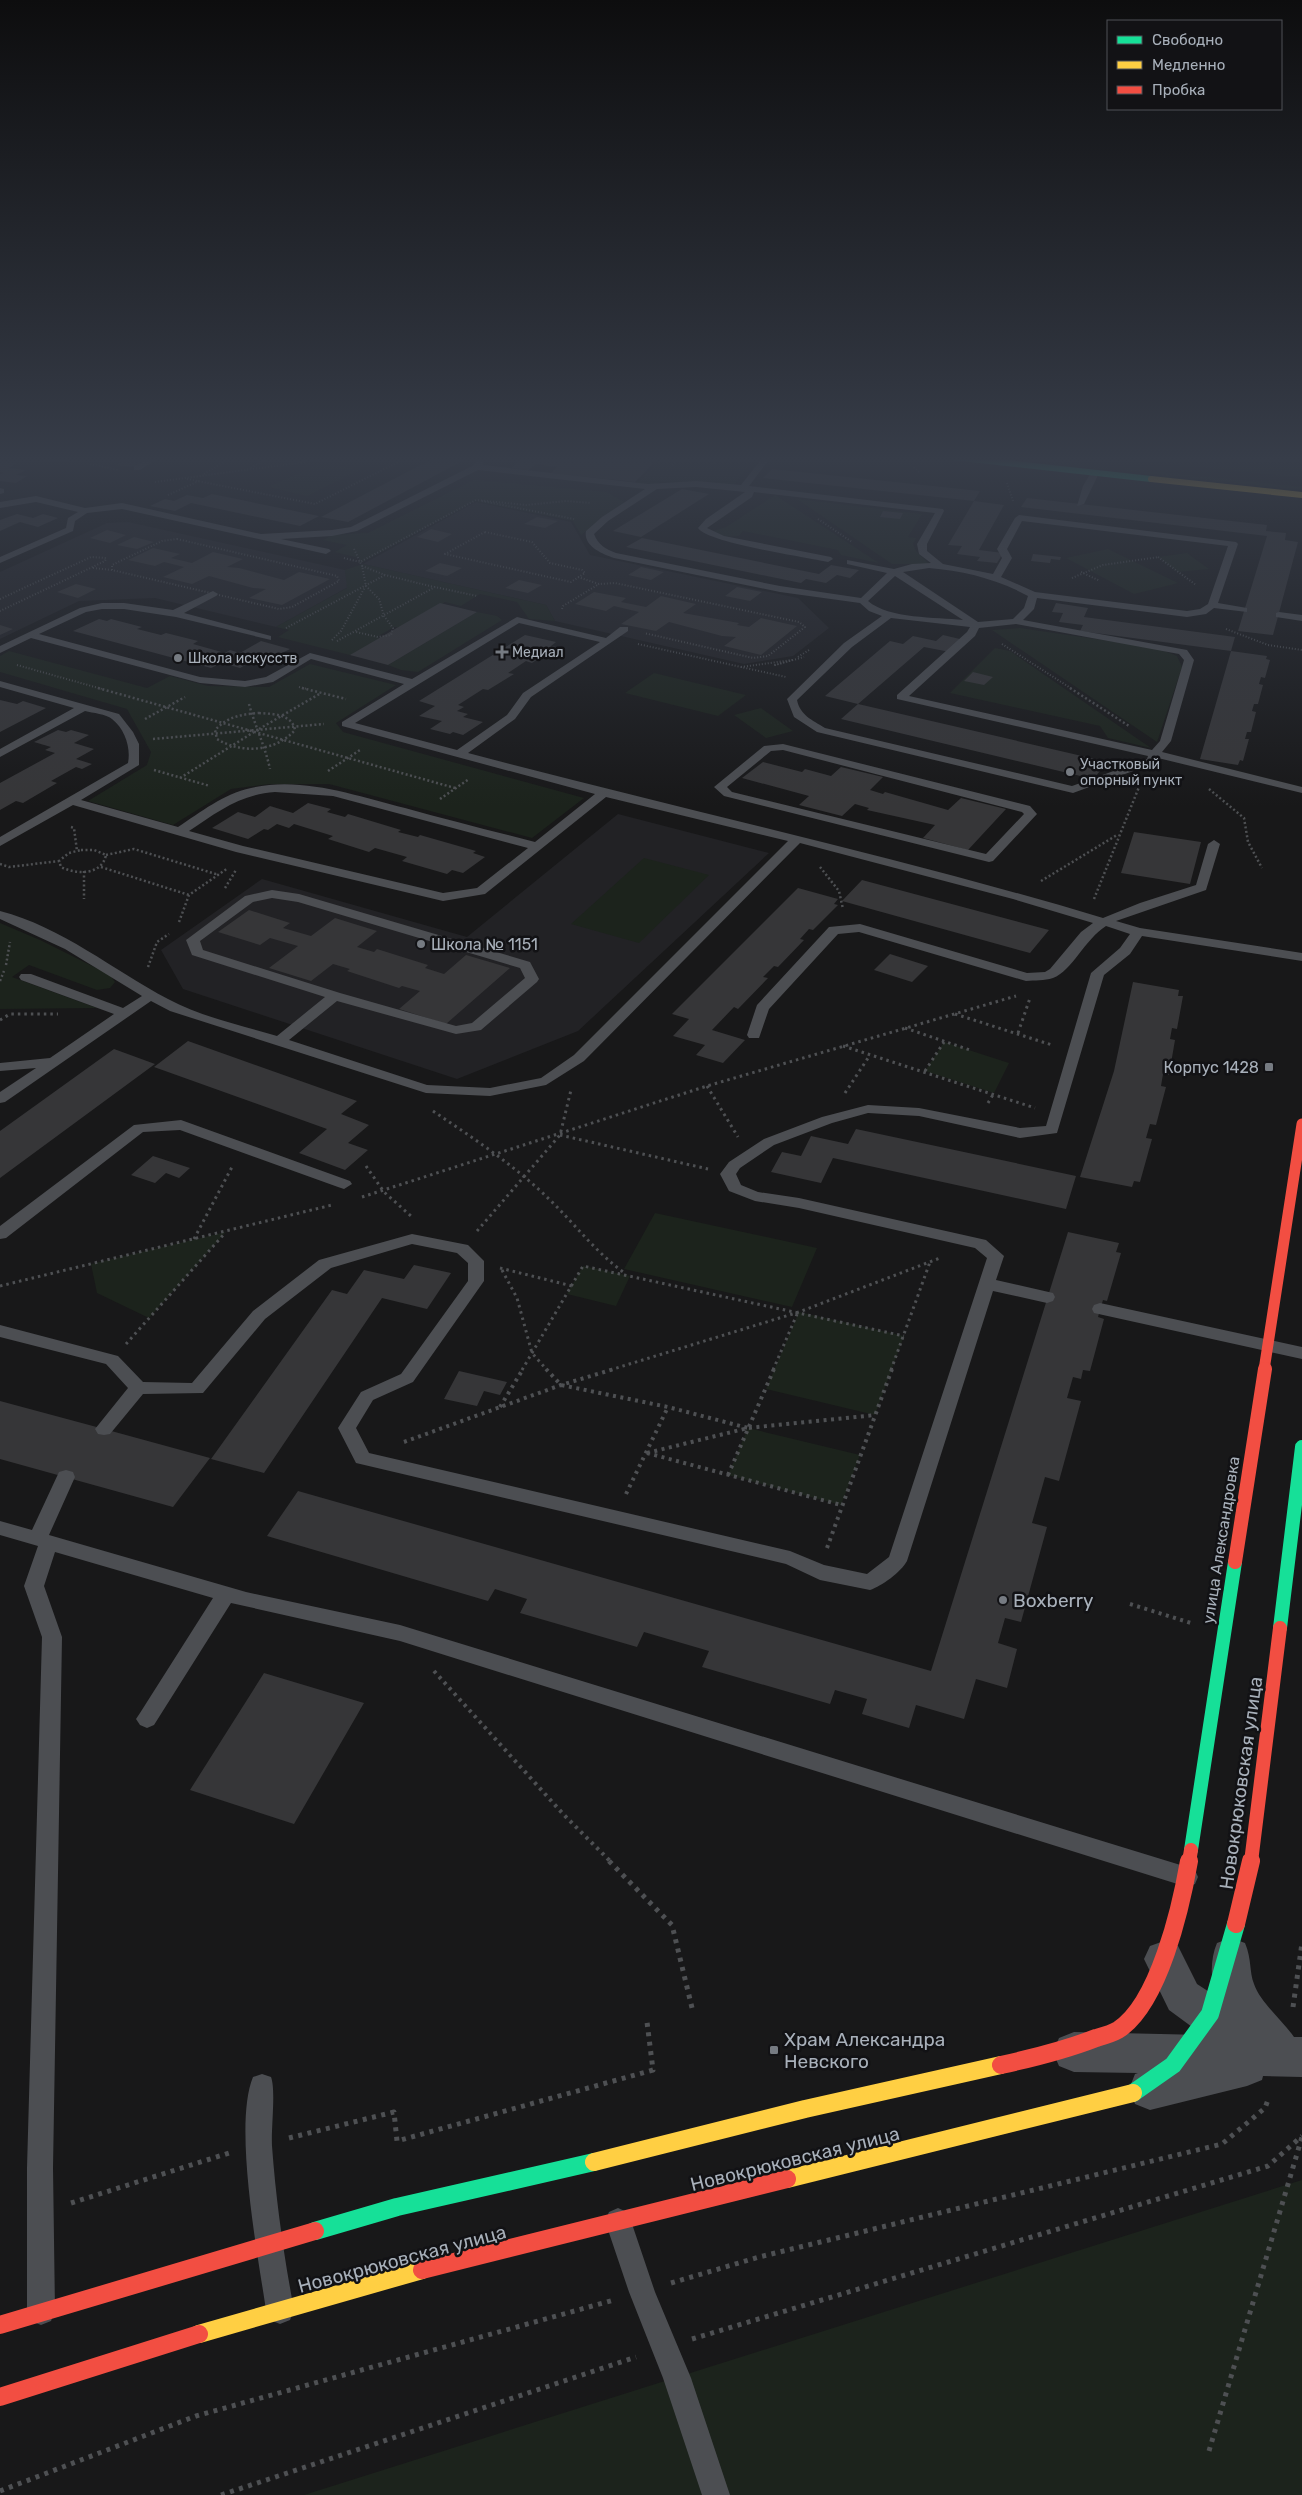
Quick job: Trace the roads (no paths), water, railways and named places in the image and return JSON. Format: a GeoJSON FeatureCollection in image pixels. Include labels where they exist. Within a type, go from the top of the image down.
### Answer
{"type":"FeatureCollection","features":[{"type":"Feature","properties":{"kind":"main road","name":"улица Александровка"},"geometry":{"type":"LineString","coordinates":[[1164,1959],[1187,1877],[1302,1124]]}},
{"type":"Feature","properties":{"kind":"main road","name":"Новокрюковская улица"},"geometry":{"type":"LineString","coordinates":[[0,2397],[113,2360],[380,2280],[1137,2092],[1173,2064],[1210,2014],[1230,1947],[1251,1861],[1302,1447]]}},
{"type":"Feature","properties":{"kind":"main road"},"geometry":{"type":"LineString","coordinates":[[0,2325],[397,2206],[636,2152],[805,2109],[1065,2051],[1120,2029],[1149,1993],[1164,1959]]}},
{"type":"Feature","properties":{"kind":"street"},"geometry":{"type":"LineString","coordinates":[[1230,1947],[1234,1990],[1254,2020],[1293,2057]]}},
{"type":"Feature","properties":{"kind":"street"},"geometry":{"type":"LineString","coordinates":[[1164,1959],[1183,1997],[1210,2014],[1234,2033],[1293,2057]]}},
{"type":"Feature","properties":{"kind":"street"},"geometry":{"type":"LineString","coordinates":[[1065,2051],[1293,2057]]}},
{"type":"Feature","properties":{"kind":"street"},"geometry":{"type":"LineString","coordinates":[[1137,2092],[1293,2057]]}},
{"type":"Feature","properties":{"kind":"lane"},"geometry":{"type":"LineString","coordinates":[[704,573],[780,589],[863,601],[872,609],[889,615],[976,625],[992,625],[1016,621],[1048,630],[1161,646],[1183,652],[1189,660],[1164,741],[1156,754],[1073,790],[821,730],[799,717],[792,710],[792,699],[848,645],[889,615]]}},
{"type":"Feature","properties":{"kind":"lane"},"geometry":{"type":"LineString","coordinates":[[863,601],[873,588],[894,573]]}},
{"type":"Feature","properties":{"kind":"lane"},"geometry":{"type":"LineString","coordinates":[[898,573],[976,625]]}},
{"type":"Feature","properties":{"kind":"lane"},"geometry":{"type":"LineString","coordinates":[[971,573],[1016,584],[1034,595],[1187,614],[1204,612],[1213,602],[1223,573]]}},
{"type":"Feature","properties":{"kind":"lane"},"geometry":{"type":"LineString","coordinates":[[996,578],[999,573]]}},
{"type":"Feature","properties":{"kind":"lane"},"geometry":{"type":"LineString","coordinates":[[172,614],[213,594]]}},
{"type":"Feature","properties":{"kind":"lane"},"geometry":{"type":"LineString","coordinates":[[1016,621],[1029,609],[1034,595]]}},
{"type":"Feature","properties":{"kind":"lane"},"geometry":{"type":"LineString","coordinates":[[1213,602],[1244,610]]}},
{"type":"Feature","properties":{"kind":"lane"},"geometry":{"type":"LineString","coordinates":[[0,650],[84,609],[106,605],[136,605],[267,638]]}},
{"type":"Feature","properties":{"kind":"lane"},"geometry":{"type":"LineString","coordinates":[[1279,615],[1302,618]]}},
{"type":"Feature","properties":{"kind":"lane"},"geometry":{"type":"LineString","coordinates":[[608,641],[517,620],[346,724],[604,793],[847,851],[1017,896],[1138,932],[1302,957]]}},
{"type":"Feature","properties":{"kind":"lane"},"geometry":{"type":"LineString","coordinates":[[976,625],[971,634],[901,697],[1156,754],[1302,790]]}},
{"type":"Feature","properties":{"kind":"lane"},"geometry":{"type":"LineString","coordinates":[[459,754],[511,717],[528,695],[624,629]]}},
{"type":"Feature","properties":{"kind":"lane"},"geometry":{"type":"LineString","coordinates":[[31,635],[200,680],[245,684],[269,680],[310,656],[413,683]]}},
{"type":"Feature","properties":{"kind":"lane"},"geometry":{"type":"LineString","coordinates":[[0,684],[115,716],[127,728],[133,740],[136,758],[133,764],[0,842]]}},
{"type":"Feature","properties":{"kind":"lane"},"geometry":{"type":"LineString","coordinates":[[0,754],[84,707]]}},
{"type":"Feature","properties":{"kind":"lane"},"geometry":{"type":"LineString","coordinates":[[783,747],[1026,809],[1031,814],[989,858],[867,829],[728,794],[720,787],[768,748],[783,747]]}},
{"type":"Feature","properties":{"kind":"lane"},"geometry":{"type":"LineString","coordinates":[[179,832],[240,795],[274,789],[300,790],[333,793],[535,846]]}},
{"type":"Feature","properties":{"kind":"lane"},"geometry":{"type":"LineString","coordinates":[[72,801],[179,832],[443,897],[481,891],[535,846],[604,793]]}},
{"type":"Feature","properties":{"kind":"lane"},"geometry":{"type":"LineString","coordinates":[[847,851],[867,829]]}},
{"type":"Feature","properties":{"kind":"lane"},"geometry":{"type":"LineString","coordinates":[[5,917],[90,957],[150,996],[175,1008],[426,1089],[490,1092],[546,1081],[579,1058],[797,839]]}},
{"type":"Feature","properties":{"kind":"lane"},"geometry":{"type":"LineString","coordinates":[[754,1035],[762,1008],[834,930],[860,928],[1026,977],[1050,975],[1061,967],[1073,948],[1089,931],[1104,921],[1202,887],[1214,844]]}},
{"type":"Feature","properties":{"kind":"lane"},"geometry":{"type":"LineString","coordinates":[[272,894],[299,898],[525,965],[532,979],[476,1027],[456,1030],[335,996],[197,952],[193,940],[249,899],[272,894]]}},
{"type":"Feature","properties":{"kind":"lane"},"geometry":{"type":"LineString","coordinates":[[0,1331],[112,1360],[138,1388],[197,1389],[258,1316],[325,1264],[412,1239],[462,1249],[476,1262],[476,1281],[407,1378],[367,1396],[347,1428],[363,1458],[790,1558],[820,1572],[870,1582],[897,1560],[996,1256],[980,1244],[799,1203],[755,1196],[735,1188],[728,1174],[734,1165],[748,1154],[769,1142],[827,1120],[868,1109],[919,1112],[1020,1133],[1052,1130],[1098,973],[1126,951],[1138,932]]}},
{"type":"Feature","properties":{"kind":"lane"},"geometry":{"type":"LineString","coordinates":[[26,977],[126,1014]]}},
{"type":"Feature","properties":{"kind":"lane"},"geometry":{"type":"LineString","coordinates":[[0,1099],[150,996]]}},
{"type":"Feature","properties":{"kind":"lane"},"geometry":{"type":"LineString","coordinates":[[278,1042],[335,996]]}},
{"type":"Feature","properties":{"kind":"lane"},"geometry":{"type":"LineString","coordinates":[[0,1067],[52,1062]]}},
{"type":"Feature","properties":{"kind":"lane"},"geometry":{"type":"LineString","coordinates":[[0,1234],[139,1128],[181,1125],[344,1184]]}},
{"type":"Feature","properties":{"kind":"lane"},"geometry":{"type":"LineString","coordinates":[[988,1284],[1048,1297]]}},
{"type":"Feature","properties":{"kind":"lane"},"geometry":{"type":"LineString","coordinates":[[1100,1309],[1302,1353]]}},
{"type":"Feature","properties":{"kind":"lane"},"geometry":{"type":"LineString","coordinates":[[104,1429],[138,1388]]}},
{"type":"Feature","properties":{"kind":"lane"},"geometry":{"type":"LineString","coordinates":[[41,2312],[42,2212],[40,2168],[52,1637],[34,1586],[43,1540],[66,1477]]}},
{"type":"Feature","properties":{"kind":"lane"},"geometry":{"type":"LineString","coordinates":[[0,1528],[227,1594],[400,1634],[1187,1877]]}},
{"type":"Feature","properties":{"kind":"lane"},"geometry":{"type":"LineString","coordinates":[[147,1720],[227,1594]]}},
{"type":"Feature","properties":{"kind":"lane"},"geometry":{"type":"LineString","coordinates":[[262,2086],[258,2106],[259,2145],[269,2245],[280,2310]]}},
{"type":"Feature","properties":{"kind":"lane"},"geometry":{"type":"LineString","coordinates":[[618,2221],[642,2292],[665,2347],[716,2495]]}},
{"type":"Feature","properties":{"kind":"place","name":"Медиал"},"geometry":{"type":"Point","coordinates":[502,652]}},
{"type":"Feature","properties":{"kind":"place","name":"Школа искусств"},"geometry":{"type":"Point","coordinates":[178,658]}},
{"type":"Feature","properties":{"kind":"place","name":"Участковый опорный пункт"},"geometry":{"type":"Point","coordinates":[1070,772]}},
{"type":"Feature","properties":{"kind":"place","name":"Школа № 1151"},"geometry":{"type":"Point","coordinates":[421,944]}},
{"type":"Feature","properties":{"kind":"place","name":"Корпус 1428"},"geometry":{"type":"Point","coordinates":[1269,1067]}},
{"type":"Feature","properties":{"kind":"place","name":"Boxberry"},"geometry":{"type":"Point","coordinates":[1003,1600]}},
{"type":"Feature","properties":{"kind":"place","name":"Храм Александра Невского"},"geometry":{"type":"Point","coordinates":[774,2050]}}]}
